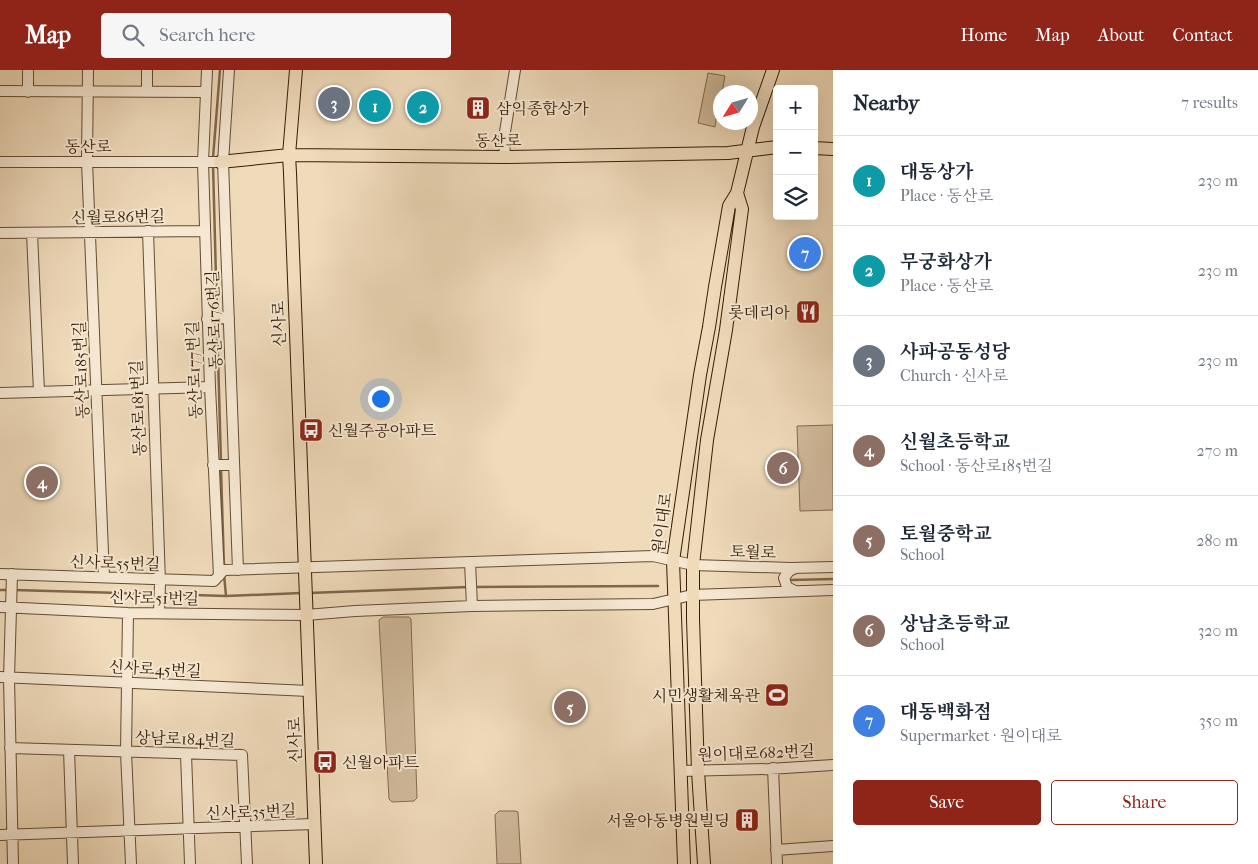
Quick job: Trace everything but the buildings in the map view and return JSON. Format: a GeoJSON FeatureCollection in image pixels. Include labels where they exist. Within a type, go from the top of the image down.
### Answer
{"type":"FeatureCollection","features":[{"type":"Feature","properties":{"kind":"main road","name":"신사로"},"geometry":{"type":"LineString","coordinates":[[296,70],[289,155],[316,864]]}},
{"type":"Feature","properties":{"kind":"main road","name":"원이대로"},"geometry":{"type":"LineString","coordinates":[[684,864],[673,561],[690,438],[729,206],[737,193],[753,127],[773,70]]}},
{"type":"Feature","properties":{"kind":"main road","name":"동산로"},"geometry":{"type":"LineString","coordinates":[[213,162],[289,155],[505,157],[728,153],[773,148]]}},
{"type":"Feature","properties":{"kind":"main road"},"geometry":{"type":"LineString","coordinates":[[818,148],[833,149]]}},
{"type":"Feature","properties":{"kind":"main road","name":"원이대로"},"geometry":{"type":"LineString","coordinates":[[704,864],[698,770],[692,595],[693,565],[707,440],[726,330],[742,209],[737,193]]}},
{"type":"Feature","properties":{"kind":"street"},"geometry":{"type":"LineString","coordinates":[[28,70],[28,92]]}},
{"type":"Feature","properties":{"kind":"street","name":"동산로185번길"},"geometry":{"type":"LineString","coordinates":[[88,70],[87,162],[104,578]]}},
{"type":"Feature","properties":{"kind":"street"},"geometry":{"type":"LineString","coordinates":[[147,70],[147,92]]}},
{"type":"Feature","properties":{"kind":"street"},"geometry":{"type":"LineString","coordinates":[[207,70],[206,92],[213,162]]}},
{"type":"Feature","properties":{"kind":"street","name":"동산로176번길"},"geometry":{"type":"LineString","coordinates":[[229,70],[213,162],[227,318],[237,570]]}},
{"type":"Feature","properties":{"kind":"street"},"geometry":{"type":"LineString","coordinates":[[505,157],[504,138],[515,70]]}},
{"type":"Feature","properties":{"kind":"street"},"geometry":{"type":"LineString","coordinates":[[0,92],[206,92]]}},
{"type":"Feature","properties":{"kind":"street","name":"동산로"},"geometry":{"type":"LineString","coordinates":[[0,162],[213,162]]}},
{"type":"Feature","properties":{"kind":"street","name":"동산로177번길"},"geometry":{"type":"LineString","coordinates":[[213,162],[205,231],[210,319],[210,387],[222,573]]}},
{"type":"Feature","properties":{"kind":"street","name":"동산로181번길"},"geometry":{"type":"LineString","coordinates":[[148,231],[159,611]]}},
{"type":"Feature","properties":{"kind":"street","name":"신월로86번길"},"geometry":{"type":"LineString","coordinates":[[0,233],[205,231]]}},
{"type":"Feature","properties":{"kind":"street"},"geometry":{"type":"LineString","coordinates":[[32,232],[40,392]]}},
{"type":"Feature","properties":{"kind":"street"},"geometry":{"type":"LineString","coordinates":[[210,319],[227,318]]}},
{"type":"Feature","properties":{"kind":"street"},"geometry":{"type":"LineString","coordinates":[[0,393],[210,387]]}},
{"type":"Feature","properties":{"kind":"street"},"geometry":{"type":"LineString","coordinates":[[215,465],[233,465]]}},
{"type":"Feature","properties":{"kind":"street","name":"토월로"},"geometry":{"type":"LineString","coordinates":[[305,573],[470,562],[653,556],[693,565],[797,568],[833,567]]}},
{"type":"Feature","properties":{"kind":"street"},"geometry":{"type":"LineString","coordinates":[[470,562],[472,606]]}},
{"type":"Feature","properties":{"kind":"street"},"geometry":{"type":"LineString","coordinates":[[795,591],[787,587],[784,578],[789,571],[797,568]]}},
{"type":"Feature","properties":{"kind":"street"},"geometry":{"type":"LineString","coordinates":[[237,570],[305,573]]}},
{"type":"Feature","properties":{"kind":"street","name":"신사로55번길"},"geometry":{"type":"LineString","coordinates":[[0,574],[159,581],[214,581],[222,573],[237,570]]}},
{"type":"Feature","properties":{"kind":"street"},"geometry":{"type":"LineString","coordinates":[[12,576],[7,606],[4,677],[11,763],[13,864]]}},
{"type":"Feature","properties":{"kind":"street"},"geometry":{"type":"LineString","coordinates":[[692,595],[833,590]]}},
{"type":"Feature","properties":{"kind":"street","name":"신사로51번길"},"geometry":{"type":"LineString","coordinates":[[7,606],[128,613],[159,611],[306,615],[472,606],[653,604],[674,601],[692,595]]}},
{"type":"Feature","properties":{"kind":"street","name":"상남로184번길"},"geometry":{"type":"LineString","coordinates":[[128,613],[126,752],[131,864]]}},
{"type":"Feature","properties":{"kind":"street","name":"신사로45번길"},"geometry":{"type":"LineString","coordinates":[[4,677],[309,691]]}},
{"type":"Feature","properties":{"kind":"street","name":"상남로184번길"},"geometry":{"type":"LineString","coordinates":[[10,748],[242,755],[245,827]]}},
{"type":"Feature","properties":{"kind":"street"},"geometry":{"type":"LineString","coordinates":[[69,750],[73,864]]}},
{"type":"Feature","properties":{"kind":"street","name":"신사로35번길"},"geometry":{"type":"LineString","coordinates":[[186,754],[189,829]]}},
{"type":"Feature","properties":{"kind":"street"},"geometry":{"type":"LineString","coordinates":[[0,763],[11,763]]}},
{"type":"Feature","properties":{"kind":"street","name":"원이대로682번길"},"geometry":{"type":"LineString","coordinates":[[680,771],[833,765]]}},
{"type":"Feature","properties":{"kind":"street"},"geometry":{"type":"LineString","coordinates":[[773,768],[777,864]]}},
{"type":"Feature","properties":{"kind":"street","name":"신사로35번길"},"geometry":{"type":"LineString","coordinates":[[0,835],[314,824]]}},
{"type":"Feature","properties":{"kind":"street"},"geometry":{"type":"LineString","coordinates":[[245,827],[247,864]]}},
{"type":"Feature","properties":{"kind":"street"},"geometry":{"type":"LineString","coordinates":[[189,829],[190,864]]}},
{"type":"Feature","properties":{"kind":"street"},"geometry":{"type":"LineString","coordinates":[[776,850],[833,846]]}},
{"type":"Feature","properties":{"kind":"shaded area"},"geometry":{"type":"Polygon","coordinates":[[[708,73],[725,76],[723,85],[713,85],[713,127],[698,123],[708,73]]]}},
{"type":"Feature","properties":{"kind":"shaded area"},"geometry":{"type":"Polygon","coordinates":[[[833,425],[833,510],[800,511],[797,426],[833,425]]]}},
{"type":"Feature","properties":{"kind":"shaded area"},"geometry":{"type":"Polygon","coordinates":[[[383,617],[409,617],[411,619],[417,798],[414,801],[392,802],[389,799],[379,620],[383,617]]]}},
{"type":"Feature","properties":{"kind":"shaded area"},"geometry":{"type":"Polygon","coordinates":[[[499,811],[518,812],[521,864],[497,864],[495,815],[499,811]]]}},
{"type":"Feature","properties":{"kind":"waterway"},"geometry":{"type":"LineString","coordinates":[[213,158],[220,70]]}},
{"type":"Feature","properties":{"kind":"waterway"},"geometry":{"type":"LineString","coordinates":[[213,164],[217,316]]}},
{"type":"Feature","properties":{"kind":"waterway"},"geometry":{"type":"LineString","coordinates":[[217,321],[221,463]]}},
{"type":"Feature","properties":{"kind":"waterway"},"geometry":{"type":"LineString","coordinates":[[221,469],[224,568]]}},
{"type":"Feature","properties":{"kind":"waterway"},"geometry":{"type":"LineString","coordinates":[[224,574],[226,596]]}},
{"type":"Feature","properties":{"kind":"waterway"},"geometry":{"type":"LineString","coordinates":[[792,580],[833,579]]}},
{"type":"Feature","properties":{"kind":"waterway"},"geometry":{"type":"LineString","coordinates":[[474,587],[658,586]]}},
{"type":"Feature","properties":{"kind":"waterway"},"geometry":{"type":"LineString","coordinates":[[309,593],[468,587]]}},
{"type":"Feature","properties":{"kind":"waterway"},"geometry":{"type":"LineString","coordinates":[[0,590],[8,590]]}},
{"type":"Feature","properties":{"kind":"waterway"},"geometry":{"type":"LineString","coordinates":[[14,590],[156,594]]}},
{"type":"Feature","properties":{"kind":"waterway"},"geometry":{"type":"LineString","coordinates":[[161,594],[226,596],[301,593]]}},
{"type":"Feature","properties":{"kind":"place","name":"사파공동성당"},"geometry":{"type":"Point","coordinates":[334,103]}},
{"type":"Feature","properties":{"kind":"place","name":"대동상가"},"geometry":{"type":"Point","coordinates":[375,106]}},
{"type":"Feature","properties":{"kind":"place","name":"무궁화상가"},"geometry":{"type":"Point","coordinates":[423,107]}},
{"type":"Feature","properties":{"kind":"place","name":"삼익종합상가"},"geometry":{"type":"Point","coordinates":[478,108]}},
{"type":"Feature","properties":{"kind":"place","name":"대동백화점"},"geometry":{"type":"Point","coordinates":[805,253]}},
{"type":"Feature","properties":{"kind":"place","name":"롯데리아"},"geometry":{"type":"Point","coordinates":[808,312]}},
{"type":"Feature","properties":{"kind":"place","name":"신월주공아파트"},"geometry":{"type":"Point","coordinates":[311,430]}},
{"type":"Feature","properties":{"kind":"place","name":"상남초등학교"},"geometry":{"type":"Point","coordinates":[783,468]}},
{"type":"Feature","properties":{"kind":"place","name":"신월초등학교"},"geometry":{"type":"Point","coordinates":[42,482]}},
{"type":"Feature","properties":{"kind":"place","name":"시민생활체육관"},"geometry":{"type":"Point","coordinates":[777,695]}},
{"type":"Feature","properties":{"kind":"place","name":"토월중학교"},"geometry":{"type":"Point","coordinates":[570,707]}},
{"type":"Feature","properties":{"kind":"place","name":"신월아파트"},"geometry":{"type":"Point","coordinates":[325,762]}},
{"type":"Feature","properties":{"kind":"place","name":"서울아동병원빌딩"},"geometry":{"type":"Point","coordinates":[747,820]}}]}
